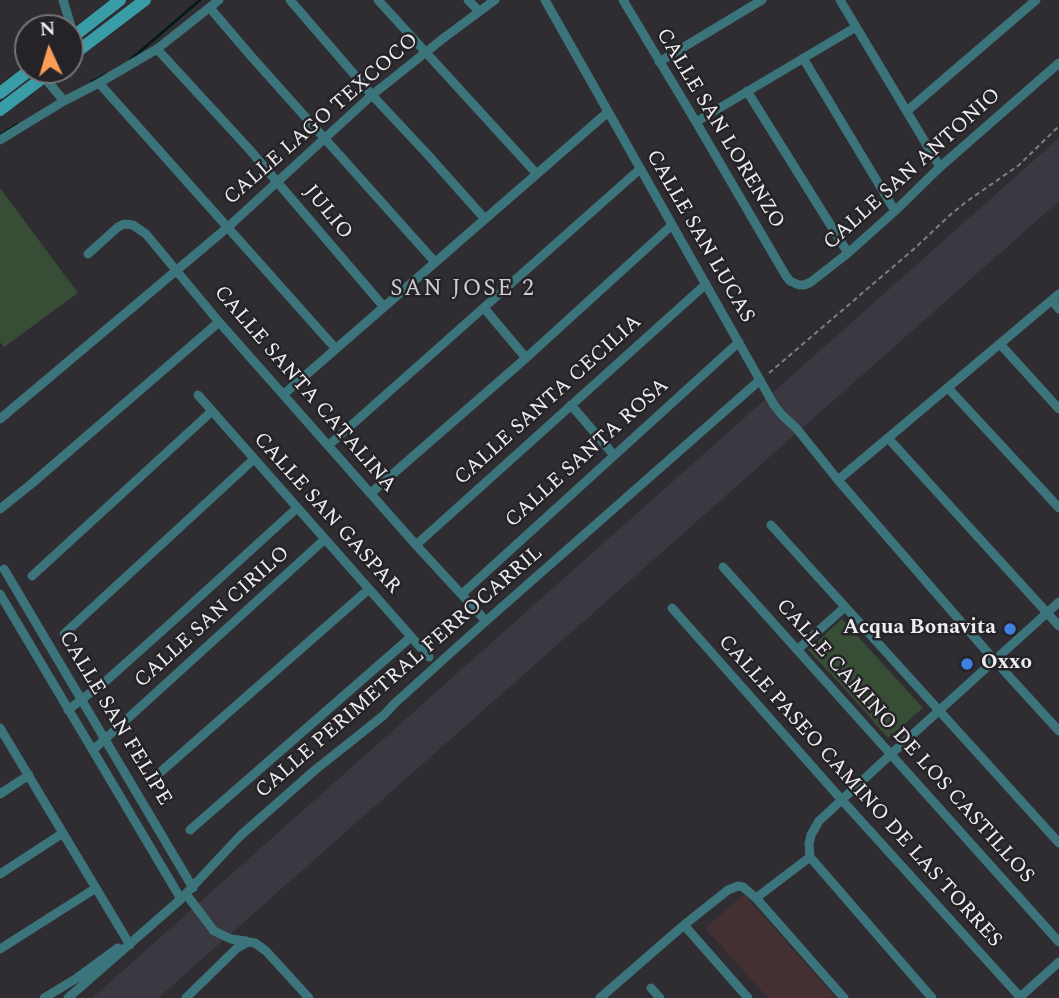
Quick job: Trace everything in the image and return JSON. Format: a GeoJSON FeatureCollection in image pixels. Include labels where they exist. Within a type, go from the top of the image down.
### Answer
{"type":"FeatureCollection","features":[{"type":"Feature","properties":{"kind":"main road"},"geometry":{"type":"LineString","coordinates":[[84,28],[120,0]]}},
{"type":"Feature","properties":{"kind":"main road"},"geometry":{"type":"LineString","coordinates":[[84,46],[145,0]]}},
{"type":"Feature","properties":{"kind":"main road"},"geometry":{"type":"LineString","coordinates":[[0,110],[35,84]]}},
{"type":"Feature","properties":{"kind":"street"},"geometry":{"type":"LineString","coordinates":[[0,140],[64,100],[157,49],[219,0]]}},
{"type":"Feature","properties":{"kind":"street"},"geometry":{"type":"LineString","coordinates":[[290,0],[485,219]]}},
{"type":"Feature","properties":{"kind":"street"},"geometry":{"type":"LineString","coordinates":[[378,0],[536,173]]}},
{"type":"Feature","properties":{"kind":"street"},"geometry":{"type":"LineString","coordinates":[[468,0],[479,11]]}},
{"type":"Feature","properties":{"kind":"street","name":"CALLE LAGO TEXCOCO"},"geometry":{"type":"LineString","coordinates":[[0,419],[228,227],[372,95],[495,0]]}},
{"type":"Feature","properties":{"kind":"street","name":"CALLE SAN LUCAS"},"geometry":{"type":"LineString","coordinates":[[545,0],[774,405],[995,661],[1059,731]]}},
{"type":"Feature","properties":{"kind":"street","name":"CALLE SAN LORENZO"},"geometry":{"type":"LineString","coordinates":[[623,0],[786,276]]}},
{"type":"Feature","properties":{"kind":"street"},"geometry":{"type":"LineString","coordinates":[[659,62],[762,0]]}},
{"type":"Feature","properties":{"kind":"street"},"geometry":{"type":"LineString","coordinates":[[840,0],[940,167]]}},
{"type":"Feature","properties":{"kind":"street"},"geometry":{"type":"LineString","coordinates":[[907,111],[1036,0]]}},
{"type":"Feature","properties":{"kind":"street"},"geometry":{"type":"LineString","coordinates":[[210,8],[435,262]]}},
{"type":"Feature","properties":{"kind":"street"},"geometry":{"type":"LineString","coordinates":[[696,122],[856,27]]}},
{"type":"Feature","properties":{"kind":"street","name":"JULIO"},"geometry":{"type":"LineString","coordinates":[[157,49],[277,181],[384,307]]}},
{"type":"Feature","properties":{"kind":"street"},"geometry":{"type":"LineString","coordinates":[[803,58],[895,211]]}},
{"type":"Feature","properties":{"kind":"street","name":"CALLE SAN ANTONIO"},"geometry":{"type":"LineString","coordinates":[[786,276],[790,281],[804,285],[811,282],[848,253],[940,167],[1059,63]]}},
{"type":"Feature","properties":{"kind":"street"},"geometry":{"type":"LineString","coordinates":[[99,83],[336,349]]}},
{"type":"Feature","properties":{"kind":"street"},"geometry":{"type":"LineString","coordinates":[[52,84],[64,100]]}},
{"type":"Feature","properties":{"kind":"street"},"geometry":{"type":"LineString","coordinates":[[747,91],[848,253]]}},
{"type":"Feature","properties":{"kind":"street"},"geometry":{"type":"LineString","coordinates":[[285,394],[608,112]]}},
{"type":"Feature","properties":{"kind":"street"},"geometry":{"type":"LineString","coordinates":[[329,445],[640,169]]}},
{"type":"Feature","properties":{"kind":"street","name":"CALLE SANTA CATALINA"},"geometry":{"type":"LineString","coordinates":[[88,254],[118,226],[133,225],[146,234],[175,271],[486,621]]}},
{"type":"Feature","properties":{"kind":"street"},"geometry":{"type":"LineString","coordinates":[[371,493],[673,225]]}},
{"type":"Feature","properties":{"kind":"street","name":"CALLE SANTA CECILIA"},"geometry":{"type":"LineString","coordinates":[[416,545],[706,284]]}},
{"type":"Feature","properties":{"kind":"street"},"geometry":{"type":"LineString","coordinates":[[838,480],[1055,297],[1059,309]]}},
{"type":"Feature","properties":{"kind":"street"},"geometry":{"type":"LineString","coordinates":[[484,308],[526,358]]}},
{"type":"Feature","properties":{"kind":"street"},"geometry":{"type":"LineString","coordinates":[[0,509],[219,321]]}},
{"type":"Feature","properties":{"kind":"street","name":"CALLE SANTA ROSA"},"geometry":{"type":"LineString","coordinates":[[462,594],[739,342]]}},
{"type":"Feature","properties":{"kind":"street"},"geometry":{"type":"LineString","coordinates":[[1000,344],[1059,409]]}},
{"type":"Feature","properties":{"kind":"street","name":"CALLE PERIMETRAL FERROCARRIL"},"geometry":{"type":"LineString","coordinates":[[79,982],[187,894],[240,836],[315,770],[384,715],[486,621],[760,380]]}},
{"type":"Feature","properties":{"kind":"street"},"geometry":{"type":"LineString","coordinates":[[948,388],[1059,508]]}},
{"type":"Feature","properties":{"kind":"street","name":"CALLE SAN GASPAR"},"geometry":{"type":"LineString","coordinates":[[198,395],[429,657]]}},
{"type":"Feature","properties":{"kind":"street"},"geometry":{"type":"LineString","coordinates":[[570,405],[613,454]]}},
{"type":"Feature","properties":{"kind":"street"},"geometry":{"type":"LineString","coordinates":[[32,576],[211,412]]}},
{"type":"Feature","properties":{"kind":"street"},"geometry":{"type":"LineString","coordinates":[[888,438],[1059,626]]}},
{"type":"Feature","properties":{"kind":"street"},"geometry":{"type":"LineString","coordinates":[[64,634],[254,459]]}},
{"type":"Feature","properties":{"kind":"street"},"geometry":{"type":"LineString","coordinates":[[68,710],[173,621],[297,508]]}},
{"type":"Feature","properties":{"kind":"street"},"geometry":{"type":"LineString","coordinates":[[771,525],[1059,843]]}},
{"type":"Feature","properties":{"kind":"street","name":"CALLE SAN CIRILO"},"geometry":{"type":"LineString","coordinates":[[93,750],[325,539]]}},
{"type":"Feature","properties":{"kind":"street","name":"CALLE CAMINO DE LOS CASTILLOS"},"geometry":{"type":"LineString","coordinates":[[723,566],[1059,942]]}},
{"type":"Feature","properties":{"kind":"street","name":"CALLE SAN FELIPE"},"geometry":{"type":"LineString","coordinates":[[4,569],[105,739],[187,894]]}},
{"type":"Feature","properties":{"kind":"street"},"geometry":{"type":"LineString","coordinates":[[156,776],[369,589]]}},
{"type":"Feature","properties":{"kind":"street","name":"CALLE SAN FELIPE"},"geometry":{"type":"LineString","coordinates":[[0,594],[68,710],[187,894]]}},
{"type":"Feature","properties":{"kind":"street"},"geometry":{"type":"LineString","coordinates":[[932,998],[810,857],[809,844],[814,828],[841,799],[1059,602]]}},
{"type":"Feature","properties":{"kind":"street"},"geometry":{"type":"LineString","coordinates":[[797,650],[845,607]]}},
{"type":"Feature","properties":{"kind":"street","name":"CALLE PASEO CAMINO DE LAS TORRES"},"geometry":{"type":"LineString","coordinates":[[672,608],[1020,998]]}},
{"type":"Feature","properties":{"kind":"street"},"geometry":{"type":"LineString","coordinates":[[190,830],[411,637]]}},
{"type":"Feature","properties":{"kind":"street"},"geometry":{"type":"LineString","coordinates":[[0,728],[129,943]]}},
{"type":"Feature","properties":{"kind":"street"},"geometry":{"type":"LineString","coordinates":[[0,794],[29,775]]}},
{"type":"Feature","properties":{"kind":"street"},"geometry":{"type":"LineString","coordinates":[[0,874],[63,833]]}},
{"type":"Feature","properties":{"kind":"street"},"geometry":{"type":"LineString","coordinates":[[756,898],[810,857]]}},
{"type":"Feature","properties":{"kind":"street"},"geometry":{"type":"LineString","coordinates":[[600,998],[684,925],[733,887],[743,887],[756,898],[844,998]]}},
{"type":"Feature","properties":{"kind":"street"},"geometry":{"type":"LineString","coordinates":[[0,949],[96,888]]}},
{"type":"Feature","properties":{"kind":"street"},"geometry":{"type":"LineString","coordinates":[[187,894],[214,931],[231,939],[256,943],[309,998]]}},
{"type":"Feature","properties":{"kind":"street"},"geometry":{"type":"LineString","coordinates":[[684,925],[748,998]]}},
{"type":"Feature","properties":{"kind":"street"},"geometry":{"type":"LineString","coordinates":[[186,998],[245,943]]}},
{"type":"Feature","properties":{"kind":"street"},"geometry":{"type":"LineString","coordinates":[[1020,998],[1059,962]]}},
{"type":"Feature","properties":{"kind":"street"},"geometry":{"type":"LineString","coordinates":[[44,998],[79,982]]}},
{"type":"Feature","properties":{"kind":"street"},"geometry":{"type":"LineString","coordinates":[[68,998],[79,982]]}},
{"type":"Feature","properties":{"kind":"street"},"geometry":{"type":"LineString","coordinates":[[651,988],[660,998]]}},
{"type":"Feature","properties":{"kind":"path"},"geometry":{"type":"LineString","coordinates":[[760,380],[958,208],[1019,165],[1059,126]]}},
{"type":"Feature","properties":{"kind":"shaded area"},"geometry":{"type":"Polygon","coordinates":[[[1059,138],[1059,201],[158,998],[92,998],[1059,138]]]}},
{"type":"Feature","properties":{"kind":"shaded area"},"geometry":{"type":"Polygon","coordinates":[[[744,894],[836,998],[768,998],[705,928],[744,894]]]}},
{"type":"Feature","properties":{"kind":"green space"},"geometry":{"type":"Polygon","coordinates":[[[0,188],[78,293],[4,347],[0,342],[0,188]]]}},
{"type":"Feature","properties":{"kind":"green space"},"geometry":{"type":"Polygon","coordinates":[[[842,619],[923,708],[888,738],[808,650],[842,619]]]}},
{"type":"Feature","properties":{"kind":"waterway"},"geometry":{"type":"LineString","coordinates":[[130,60],[200,0]]}},
{"type":"Feature","properties":{"kind":"waterway"},"geometry":{"type":"LineString","coordinates":[[91,82],[106,74]]}},
{"type":"Feature","properties":{"kind":"waterway"},"geometry":{"type":"LineString","coordinates":[[0,135],[18,124]]}},
{"type":"Feature","properties":{"kind":"place","name":"Acqua Bonavita"},"geometry":{"type":"Point","coordinates":[1010,629]}},
{"type":"Feature","properties":{"kind":"place","name":"Oxxo"},"geometry":{"type":"Point","coordinates":[967,664]}},
{"type":"Feature","properties":{"kind":"district","name":"SAN JOSE 2"},"geometry":{"type":"Point","coordinates":[463,290]}}]}
